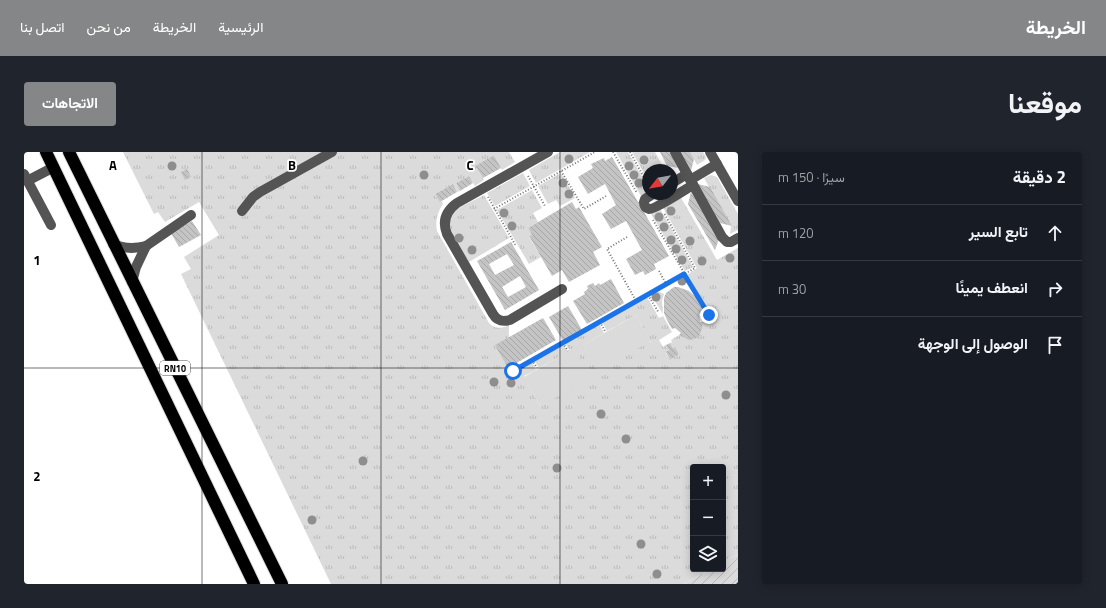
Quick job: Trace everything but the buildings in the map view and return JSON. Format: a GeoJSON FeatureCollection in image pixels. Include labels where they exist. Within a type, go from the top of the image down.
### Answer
{"type":"FeatureCollection","features":[{"type":"Feature","properties":{"kind":"highway","name":"RN10"},"geometry":{"type":"LineString","coordinates":[[46,152],[254,584]]}},
{"type":"Feature","properties":{"kind":"highway","name":"RN10"},"geometry":{"type":"LineString","coordinates":[[69,152],[113,244],[282,584]]}},
{"type":"Feature","properties":{"kind":"lane"},"geometry":{"type":"LineString","coordinates":[[242,211],[253,197],[260,192],[332,152]]}},
{"type":"Feature","properties":{"kind":"lane"},"geometry":{"type":"LineString","coordinates":[[548,152],[451,208],[447,213],[445,227],[447,234],[496,318],[500,321],[510,320],[562,289]]}},
{"type":"Feature","properties":{"kind":"lane"},"geometry":{"type":"LineString","coordinates":[[675,152],[724,240],[731,242],[738,238]]}},
{"type":"Feature","properties":{"kind":"lane"},"geometry":{"type":"LineString","coordinates":[[710,152],[738,201]]}},
{"type":"Feature","properties":{"kind":"lane"},"geometry":{"type":"LineString","coordinates":[[645,200],[644,206],[648,209],[652,209],[690,179],[717,164]]}},
{"type":"Feature","properties":{"kind":"lane"},"geometry":{"type":"LineString","coordinates":[[51,225],[26,178],[54,167]]}},
{"type":"Feature","properties":{"kind":"lane"},"geometry":{"type":"LineString","coordinates":[[678,182],[690,179]]}},
{"type":"Feature","properties":{"kind":"lane"},"geometry":{"type":"LineString","coordinates":[[113,244],[126,248],[139,248],[146,246],[191,215]]}},
{"type":"Feature","properties":{"kind":"lane"},"geometry":{"type":"LineString","coordinates":[[132,282],[136,267],[146,246]]}},
{"type":"Feature","properties":{"kind":"path"},"geometry":{"type":"LineString","coordinates":[[494,209],[595,152]]}},
{"type":"Feature","properties":{"kind":"path"},"geometry":{"type":"LineString","coordinates":[[614,152],[644,206],[709,315]]}},
{"type":"Feature","properties":{"kind":"path"},"geometry":{"type":"LineString","coordinates":[[630,152],[642,174]]}},
{"type":"Feature","properties":{"kind":"path"},"geometry":{"type":"LineString","coordinates":[[522,166],[545,206]]}},
{"type":"Feature","properties":{"kind":"path"},"geometry":{"type":"LineString","coordinates":[[562,171],[584,209],[606,196]]}},
{"type":"Feature","properties":{"kind":"path"},"geometry":{"type":"LineString","coordinates":[[483,189],[516,246]]}},
{"type":"Feature","properties":{"kind":"path"},"geometry":{"type":"LineString","coordinates":[[513,371],[695,268],[659,205]]}},
{"type":"Feature","properties":{"kind":"path"},"geometry":{"type":"LineString","coordinates":[[627,237],[607,249],[636,302]]}},
{"type":"Feature","properties":{"kind":"path"},"geometry":{"type":"LineString","coordinates":[[659,271],[666,284]]}},
{"type":"Feature","properties":{"kind":"path"},"geometry":{"type":"LineString","coordinates":[[648,295],[659,313]]}},
{"type":"Feature","properties":{"kind":"path"},"geometry":{"type":"LineString","coordinates":[[600,322],[605,331]]}},
{"type":"Feature","properties":{"kind":"path"},"geometry":{"type":"LineString","coordinates":[[563,343],[568,351]]}},
{"type":"Feature","properties":{"kind":"path"},"geometry":{"type":"LineString","coordinates":[[532,360],[537,368]]}},
{"type":"Feature","properties":{"kind":"green space"},"geometry":{"type":"Polygon","coordinates":[[[123,152],[509,152],[515,162],[502,170],[494,155],[475,166],[484,180],[475,186],[469,176],[456,183],[460,191],[457,192],[453,184],[435,194],[443,204],[438,214],[436,228],[489,323],[499,328],[509,325],[508,368],[511,373],[532,362],[536,370],[524,376],[540,406],[574,348],[570,351],[565,343],[599,324],[604,333],[583,345],[651,342],[636,315],[607,331],[602,322],[647,297],[659,318],[663,316],[672,332],[659,340],[663,347],[666,345],[669,350],[666,353],[670,360],[679,354],[675,347],[673,348],[670,343],[672,342],[671,340],[679,335],[693,339],[701,333],[703,322],[711,317],[687,275],[697,268],[662,206],[673,200],[678,200],[678,197],[680,196],[717,260],[738,248],[738,554],[726,560],[726,464],[690,464],[690,572],[706,572],[684,584],[331,584],[181,274],[191,269],[184,257],[219,235],[199,202],[165,222],[158,212],[154,214],[123,152]]]}},
{"type":"Feature","properties":{"kind":"green space"},"geometry":{"type":"Polygon","coordinates":[[[560,152],[590,152],[536,183],[529,170],[560,152]]]}},
{"type":"Feature","properties":{"kind":"green space"},"geometry":{"type":"Polygon","coordinates":[[[616,152],[628,152],[642,177],[641,196],[616,152]]]}},
{"type":"Feature","properties":{"kind":"green space"},"geometry":{"type":"Polygon","coordinates":[[[632,152],[655,152],[662,164],[642,164],[642,170],[632,152]]]}},
{"type":"Feature","properties":{"kind":"green space"},"geometry":{"type":"Polygon","coordinates":[[[690,152],[703,152],[706,157],[705,160],[697,165],[690,152]]]}},
{"type":"Feature","properties":{"kind":"green space"},"geometry":{"type":"Polygon","coordinates":[[[523,173],[530,186],[495,206],[487,193],[523,173]]]}},
{"type":"Feature","properties":{"kind":"green space"},"geometry":{"type":"Polygon","coordinates":[[[561,173],[575,198],[560,206],[556,200],[548,204],[538,186],[561,173]]]}},
{"type":"Feature","properties":{"kind":"green space"},"geometry":{"type":"Polygon","coordinates":[[[711,175],[717,177],[738,214],[738,230],[730,234],[731,226],[704,178],[711,175]]]}},
{"type":"Feature","properties":{"kind":"green space"},"geometry":{"type":"Polygon","coordinates":[[[532,190],[542,208],[533,213],[538,222],[528,228],[532,235],[529,237],[541,257],[529,264],[497,210],[532,190]]]}},
{"type":"Feature","properties":{"kind":"green space"},"geometry":{"type":"Polygon","coordinates":[[[484,195],[509,238],[469,262],[454,237],[450,223],[451,217],[454,212],[461,207],[484,195]]]}},
{"type":"Feature","properties":{"kind":"green space"},"geometry":{"type":"Polygon","coordinates":[[[659,207],[693,267],[685,271],[650,212],[659,207]]]}},
{"type":"Feature","properties":{"kind":"green space"},"geometry":{"type":"Polygon","coordinates":[[[658,291],[664,294],[662,301],[663,314],[651,295],[658,291]]]}},
{"type":"Feature","properties":{"kind":"green space"},"geometry":{"type":"Polygon","coordinates":[[[636,315],[651,341],[597,371],[583,345],[636,315]]]}},
{"type":"Feature","properties":{"kind":"green space"},"geometry":{"type":"Polygon","coordinates":[[[563,344],[568,352],[539,368],[534,360],[563,344]]]}},
{"type":"Feature","properties":{"kind":"green space"},"geometry":{"type":"Polygon","coordinates":[[[574,348],[591,378],[540,406],[524,377],[574,348]]]}},
{"type":"Feature","properties":{"kind":"green space"},"geometry":{"type":"Polygon","coordinates":[[[738,554],[738,584],[684,584],[706,572],[726,572],[726,560],[738,554]]]}},
{"type":"Feature","properties":{"kind":"route"},"geometry":{"type":"LineString","coordinates":[[513,371],[684,274],[709,315]]}}]}
